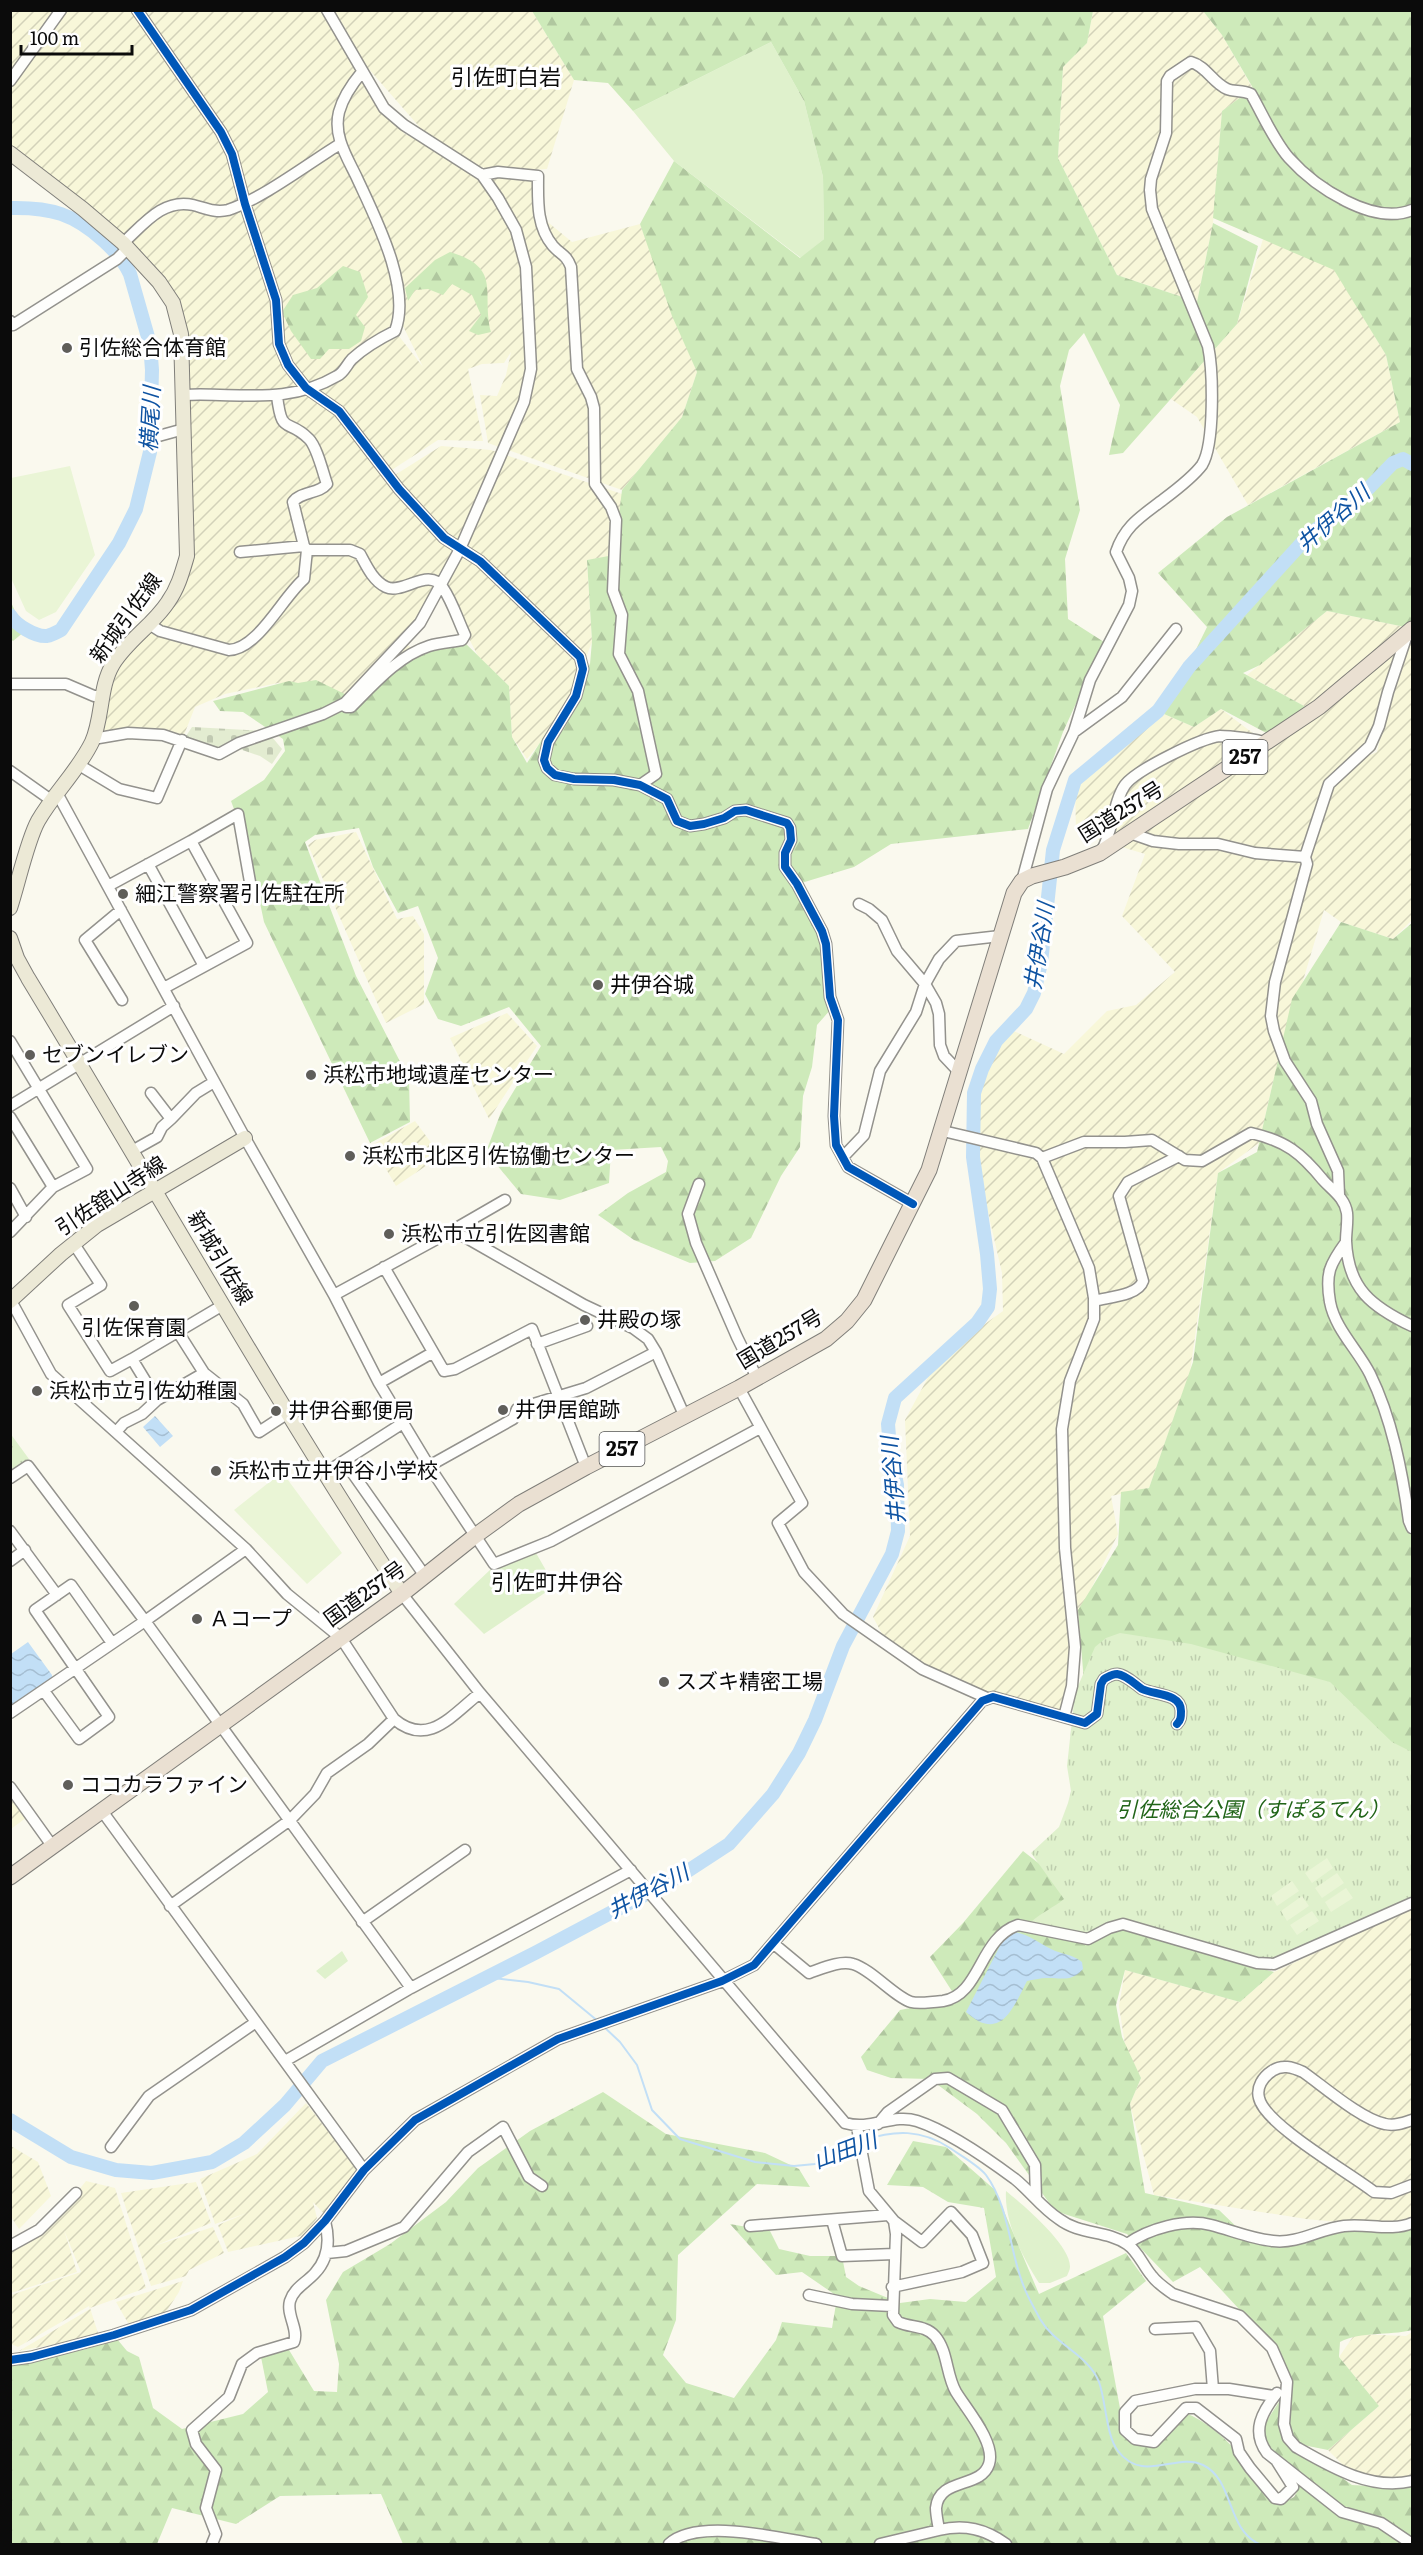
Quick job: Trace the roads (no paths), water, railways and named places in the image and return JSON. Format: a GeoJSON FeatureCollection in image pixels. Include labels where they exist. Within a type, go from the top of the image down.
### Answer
{"type":"FeatureCollection","features":[{"type":"Feature","properties":{"kind":"highway","name":"国道257号"},"geometry":{"type":"LineString","coordinates":[[10,1877],[402,1594],[519,1504],[757,1378],[826,1339],[848,1321],[864,1300],[929,1170],[943,1131],[1014,893],[1027,879],[1100,853],[1319,707],[1411,630]]}},
{"type":"Feature","properties":{"kind":"main road","name":"新城引佐線"},"geometry":{"type":"LineString","coordinates":[[10,153],[83,209],[123,250],[159,282],[173,303],[181,333],[187,556],[179,584],[167,604],[122,651],[113,665],[102,696],[93,739],[79,765],[54,796],[36,824],[10,908]]}},
{"type":"Feature","properties":{"kind":"main road","name":"新城引佐線"},"geometry":{"type":"LineString","coordinates":[[10,938],[17,958],[28,978],[223,1305],[402,1594]]}},
{"type":"Feature","properties":{"kind":"main road","name":"引佐舘山寺線"},"geometry":{"type":"LineString","coordinates":[[11,1300],[97,1225],[244,1138]]}},
{"type":"Feature","properties":{"kind":"street"},"geometry":{"type":"LineString","coordinates":[[12,76],[62,10]]}},
{"type":"Feature","properties":{"kind":"street"},"geometry":{"type":"LineString","coordinates":[[137,10],[221,132],[232,154],[245,204],[276,300],[279,344],[288,365],[306,388],[339,411],[399,489],[444,538],[480,561],[580,657],[583,669],[576,696],[548,742],[544,759],[547,768],[555,775],[574,779],[614,780],[640,785],[667,799],[677,821],[690,826],[714,821],[735,811],[746,810],[787,823],[791,840],[785,853],[785,867],[797,884],[822,931],[826,944],[830,997],[838,1020],[834,1116],[836,1145],[848,1167],[853,1171],[913,1204]]}},
{"type":"Feature","properties":{"kind":"street"},"geometry":{"type":"LineString","coordinates":[[93,739],[144,733],[182,740],[219,754],[239,743],[345,703],[420,622],[442,586],[524,402],[531,369],[526,267],[516,230],[498,198],[482,176],[397,120],[384,108],[327,10]]}},
{"type":"Feature","properties":{"kind":"street"},"geometry":{"type":"LineString","coordinates":[[1027,879],[1047,789],[1074,732],[1090,680],[1129,605],[1132,591],[1130,578],[1116,552],[1119,541],[1127,528],[1202,465],[1207,444],[1213,400],[1212,365],[1208,346],[1156,221],[1150,190],[1166,133],[1167,81],[1170,76],[1191,62],[1198,64],[1227,89],[1241,90],[1251,94],[1287,156],[1314,182],[1356,206],[1385,214],[1398,214],[1413,210]]}},
{"type":"Feature","properties":{"kind":"street"},"geometry":{"type":"LineString","coordinates":[[183,395],[277,396],[306,388],[339,376],[370,344],[395,331],[399,320],[398,294],[387,249],[379,226],[340,144],[339,113],[348,90],[362,72]]}},
{"type":"Feature","properties":{"kind":"street"},"geometry":{"type":"LineString","coordinates":[[10,321],[13,325],[123,250],[156,212],[172,205],[189,204],[217,212],[245,204],[340,144]]}},
{"type":"Feature","properties":{"kind":"street"},"geometry":{"type":"LineString","coordinates":[[482,176],[498,172],[538,176],[538,214],[554,246],[567,256],[571,267],[577,369],[594,408],[595,484],[611,507],[616,520],[613,591],[622,615],[619,654],[638,691],[657,774],[640,785]]}},
{"type":"Feature","properties":{"kind":"street"},"geometry":{"type":"LineString","coordinates":[[149,624],[160,631],[229,650],[240,649],[254,639],[291,590],[304,579],[305,548],[293,502],[296,498],[324,488],[327,484],[310,439],[284,424],[279,417],[277,396]]}},
{"type":"Feature","properties":{"kind":"street"},"geometry":{"type":"LineString","coordinates":[[144,440],[184,429]]}},
{"type":"Feature","properties":{"kind":"street"},"geometry":{"type":"LineString","coordinates":[[240,552],[305,548],[350,550],[360,554],[368,571],[386,587],[399,588],[417,581],[428,580],[442,586],[465,635],[462,640],[429,646],[411,654],[392,668],[351,707],[337,707]]}},
{"type":"Feature","properties":{"kind":"street"},"geometry":{"type":"LineString","coordinates":[[1074,732],[1122,697],[1176,629]]}},
{"type":"Feature","properties":{"kind":"street"},"geometry":{"type":"LineString","coordinates":[[1339,1195],[1338,1171],[1317,1124],[1311,1101],[1285,1061],[1274,1031],[1271,1016],[1275,982],[1307,864],[1305,857],[1329,784],[1370,746],[1379,726],[1388,692],[1411,630]]}},
{"type":"Feature","properties":{"kind":"street"},"geometry":{"type":"LineString","coordinates":[[10,684],[66,684],[94,696],[102,696]]}},
{"type":"Feature","properties":{"kind":"street"},"geometry":{"type":"LineString","coordinates":[[1100,853],[1111,832],[1125,785],[1139,774],[1202,740],[1221,736],[1266,743]]}},
{"type":"Feature","properties":{"kind":"street"},"geometry":{"type":"LineString","coordinates":[[79,765],[119,789],[157,798],[182,740]]}},
{"type":"Feature","properties":{"kind":"street"},"geometry":{"type":"LineString","coordinates":[[10,771],[54,796],[108,886],[244,1138],[334,1295],[379,1383],[429,1466],[494,1563],[550,1541],[760,1428]]}},
{"type":"Feature","properties":{"kind":"street"},"geometry":{"type":"LineString","coordinates":[[108,886],[238,814],[250,882]]}},
{"type":"Feature","properties":{"kind":"street"},"geometry":{"type":"LineString","coordinates":[[1130,833],[1153,841],[1218,844],[1255,854],[1305,857]]}},
{"type":"Feature","properties":{"kind":"street"},"geometry":{"type":"LineString","coordinates":[[164,988],[247,944],[191,841]]}},
{"type":"Feature","properties":{"kind":"street"},"geometry":{"type":"LineString","coordinates":[[148,864],[204,966]]}},
{"type":"Feature","properties":{"kind":"street"},"geometry":{"type":"LineString","coordinates":[[859,904],[882,920],[897,951],[925,984],[936,1003],[939,1014],[940,1045],[944,1056],[960,1073]]}},
{"type":"Feature","properties":{"kind":"street"},"geometry":{"type":"LineString","coordinates":[[121,910],[85,940],[122,1000]]}},
{"type":"Feature","properties":{"kind":"street"},"geometry":{"type":"LineString","coordinates":[[843,1157],[864,1135],[880,1071],[916,1012],[925,984],[939,959],[956,941],[1000,936]]}},
{"type":"Feature","properties":{"kind":"street"},"geometry":{"type":"LineString","coordinates":[[10,1106],[174,1006]]}},
{"type":"Feature","properties":{"kind":"street"},"geometry":{"type":"LineString","coordinates":[[10,1041],[87,1169],[53,1187],[26,1218],[10,1232]]}},
{"type":"Feature","properties":{"kind":"street"},"geometry":{"type":"LineString","coordinates":[[132,1151],[158,1137],[162,1127],[196,1093],[214,1082]]}},
{"type":"Feature","properties":{"kind":"street"},"geometry":{"type":"LineString","coordinates":[[151,1093],[171,1119]]}},
{"type":"Feature","properties":{"kind":"street"},"geometry":{"type":"LineString","coordinates":[[10,1117],[53,1187]]}},
{"type":"Feature","properties":{"kind":"street"},"geometry":{"type":"LineString","coordinates":[[943,1131],[1036,1153],[1042,1158],[1089,1268],[1094,1319],[1070,1381],[1062,1429],[1065,1548],[1075,1647],[1072,1686],[1064,1718]]}},
{"type":"Feature","properties":{"kind":"street"},"geometry":{"type":"LineString","coordinates":[[1042,1158],[1084,1142],[1152,1140],[1185,1160],[1202,1161],[1251,1133],[1287,1145],[1306,1158],[1339,1195],[1347,1211],[1346,1242],[1351,1275],[1369,1300],[1391,1316],[1413,1326]]}},
{"type":"Feature","properties":{"kind":"street"},"geometry":{"type":"LineString","coordinates":[[1094,1301],[1135,1291],[1141,1286],[1143,1281],[1119,1196],[1128,1182],[1179,1156]]}},
{"type":"Feature","properties":{"kind":"street"},"geometry":{"type":"LineString","coordinates":[[699,1184],[688,1214],[696,1243],[757,1378]]}},
{"type":"Feature","properties":{"kind":"street"},"geometry":{"type":"LineString","coordinates":[[10,1188],[26,1218]]}},
{"type":"Feature","properties":{"kind":"street"},"geometry":{"type":"LineString","coordinates":[[450,1235],[453,1230],[505,1200]]}},
{"type":"Feature","properties":{"kind":"street"},"geometry":{"type":"LineString","coordinates":[[334,1295],[442,1236],[465,1237],[584,1305],[633,1328],[648,1339],[686,1417]]}},
{"type":"Feature","properties":{"kind":"street"},"geometry":{"type":"LineString","coordinates":[[1346,1242],[1329,1266],[1330,1302],[1335,1319],[1370,1374],[1392,1432],[1409,1521],[1413,1528]]}},
{"type":"Feature","properties":{"kind":"street"},"geometry":{"type":"LineString","coordinates":[[74,1244],[101,1285],[68,1305],[110,1371],[223,1305]]}},
{"type":"Feature","properties":{"kind":"street"},"geometry":{"type":"LineString","coordinates":[[384,1267],[444,1371],[455,1369],[532,1329],[586,1467]]}},
{"type":"Feature","properties":{"kind":"street"},"geometry":{"type":"LineString","coordinates":[[11,1300],[51,1374],[246,1549],[286,1594],[341,1638],[394,1719],[403,1727],[425,1732],[441,1724],[480,1693]]}},
{"type":"Feature","properties":{"kind":"street"},"geometry":{"type":"LineString","coordinates":[[537,1344],[587,1326]]}},
{"type":"Feature","properties":{"kind":"street"},"geometry":{"type":"LineString","coordinates":[[178,1332],[204,1373],[243,1404],[259,1432],[288,1413]]}},
{"type":"Feature","properties":{"kind":"street"},"geometry":{"type":"LineString","coordinates":[[429,1466],[513,1419],[517,1409],[586,1388],[656,1352]]}},
{"type":"Feature","properties":{"kind":"street"},"geometry":{"type":"LineString","coordinates":[[379,1383],[432,1353]]}},
{"type":"Feature","properties":{"kind":"street"},"geometry":{"type":"LineString","coordinates":[[132,1359],[157,1400]]}},
{"type":"Feature","properties":{"kind":"street"},"geometry":{"type":"LineString","coordinates":[[116,1432],[124,1423],[142,1414],[157,1400],[204,1373]]}},
{"type":"Feature","properties":{"kind":"street"},"geometry":{"type":"LineString","coordinates":[[739,1388],[802,1503],[778,1523],[804,1572],[843,1614],[922,1669],[987,1698]]}},
{"type":"Feature","properties":{"kind":"street"},"geometry":{"type":"LineString","coordinates":[[325,1473],[403,1423]]}},
{"type":"Feature","properties":{"kind":"street"},"geometry":{"type":"LineString","coordinates":[[344,1461],[425,1576]]}},
{"type":"Feature","properties":{"kind":"street"},"geometry":{"type":"LineString","coordinates":[[10,1478],[28,1466],[145,1621],[411,1988]]}},
{"type":"Feature","properties":{"kind":"street"},"geometry":{"type":"LineString","coordinates":[[10,1531],[57,1595]]}},
{"type":"Feature","properties":{"kind":"street"},"geometry":{"type":"LineString","coordinates":[[10,1713],[246,1549]]}},
{"type":"Feature","properties":{"kind":"street"},"geometry":{"type":"LineString","coordinates":[[10,1561],[25,1550]]}},
{"type":"Feature","properties":{"kind":"street"},"geometry":{"type":"LineString","coordinates":[[44,1691],[79,1739],[109,1717],[35,1610],[71,1584],[112,1643]]}},
{"type":"Feature","properties":{"kind":"street"},"geometry":{"type":"LineString","coordinates":[[402,1594],[480,1693],[722,1981],[845,2123],[858,2129],[892,2120],[913,2120],[940,2130],[1015,2180],[1060,2220],[1078,2230],[1108,2235],[1127,2244],[1152,2277],[1173,2294],[1240,2316],[1272,2348],[1287,2382],[1284,2424],[1288,2438],[1296,2447],[1364,2480],[1395,2484],[1413,2481]]}},
{"type":"Feature","properties":{"kind":"street"},"geometry":{"type":"LineString","coordinates":[[10,2360],[31,2357],[114,2335],[191,2310],[285,2257],[304,2243],[325,2221],[364,2170],[415,2120],[558,2039],[722,1981],[754,1965],[863,1837],[987,1698],[993,1697],[1085,1723],[1094,1718],[1099,1709],[1101,1684],[1104,1679],[1116,1674],[1144,1689],[1171,1697],[1178,1702],[1181,1706],[1181,1717],[1177,1724]]}},
{"type":"Feature","properties":{"kind":"street"},"geometry":{"type":"LineString","coordinates":[[170,1906],[290,1820],[315,1794],[327,1773],[368,1744],[394,1719]]}},
{"type":"Feature","properties":{"kind":"street"},"geometry":{"type":"LineString","coordinates":[[10,1787],[53,1847]]}},
{"type":"Feature","properties":{"kind":"street"},"geometry":{"type":"LineString","coordinates":[[102,1811],[364,2170]]}},
{"type":"Feature","properties":{"kind":"street"},"geometry":{"type":"LineString","coordinates":[[362,1922],[465,1850]]}},
{"type":"Feature","properties":{"kind":"street"},"geometry":{"type":"LineString","coordinates":[[287,2064],[411,1988],[634,1874]]}},
{"type":"Feature","properties":{"kind":"street"},"geometry":{"type":"LineString","coordinates":[[774,1944],[809,1973],[842,1963],[854,1964],[911,2002],[946,2001],[967,1988],[995,1939],[1018,1925],[1088,1939],[1123,1924],[1257,1963],[1274,1964],[1413,1904]]}},
{"type":"Feature","properties":{"kind":"street"},"geometry":{"type":"LineString","coordinates":[[111,2147],[149,2096],[256,2022]]}},
{"type":"Feature","properties":{"kind":"street"},"geometry":{"type":"LineString","coordinates":[[1413,2120],[1399,2124],[1386,2124],[1370,2119],[1303,2072],[1292,2067],[1278,2067],[1273,2070],[1261,2082],[1258,2091],[1259,2100],[1272,2118],[1374,2192],[1391,2193],[1413,2185]]}},
{"type":"Feature","properties":{"kind":"street"},"geometry":{"type":"LineString","coordinates":[[878,2124],[888,2112],[935,2079],[948,2078],[1002,2110],[1035,2165],[1036,2199]]}},
{"type":"Feature","properties":{"kind":"street"},"geometry":{"type":"LineString","coordinates":[[327,2253],[346,2251],[404,2228],[468,2152],[503,2127],[529,2177],[542,2186]]}},
{"type":"Feature","properties":{"kind":"street"},"geometry":{"type":"LineString","coordinates":[[858,2129],[869,2191],[891,2218],[922,2242],[951,2212],[972,2235],[983,2263],[962,2272],[892,2287]]}},
{"type":"Feature","properties":{"kind":"street"},"geometry":{"type":"LineString","coordinates":[[10,2246],[39,2230],[76,2193]]}},
{"type":"Feature","properties":{"kind":"street"},"geometry":{"type":"LineString","coordinates":[[750,2226],[891,2218]]}},
{"type":"Feature","properties":{"kind":"street"},"geometry":{"type":"LineString","coordinates":[[891,2218],[896,2234],[892,2287],[893,2315],[898,2322],[925,2328],[937,2338],[953,2386],[992,2454],[988,2467],[982,2475],[950,2487],[941,2495],[936,2507],[939,2530]]}},
{"type":"Feature","properties":{"kind":"street"},"geometry":{"type":"LineString","coordinates":[[832,2220],[842,2256],[894,2254]]}},
{"type":"Feature","properties":{"kind":"street"},"geometry":{"type":"LineString","coordinates":[[212,2544],[216,2534],[206,2508],[216,2470],[196,2445],[192,2430],[229,2397],[242,2364],[257,2353],[293,2344],[296,2339],[289,2311],[291,2298],[301,2285],[316,2273],[327,2253],[328,2233],[325,2221]]}},
{"type":"Feature","properties":{"kind":"street"},"geometry":{"type":"LineString","coordinates":[[1127,2244],[1144,2234],[1185,2224],[1209,2224],[1270,2241],[1291,2242],[1344,2226],[1400,2228],[1413,2223]]}},
{"type":"Feature","properties":{"kind":"street"},"geometry":{"type":"LineString","coordinates":[[809,2295],[852,2304],[892,2306]]}},
{"type":"Feature","properties":{"kind":"street"},"geometry":{"type":"LineString","coordinates":[[1155,2329],[1196,2327],[1210,2351],[1213,2389]]}},
{"type":"Feature","properties":{"kind":"street"},"geometry":{"type":"LineString","coordinates":[[1287,2382],[1263,2412],[1258,2432],[1261,2445],[1276,2460],[1342,2512],[1381,2523],[1413,2544]]}},
{"type":"Feature","properties":{"kind":"street"},"geometry":{"type":"LineString","coordinates":[[1275,2396],[1213,2389],[1135,2401],[1125,2412],[1125,2430],[1135,2439],[1154,2442],[1186,2408],[1196,2408],[1236,2439],[1239,2452],[1250,2468],[1275,2498],[1281,2499],[1293,2487],[1276,2460]]}},
{"type":"Feature","properties":{"kind":"street"},"geometry":{"type":"LineString","coordinates":[[1195,2390],[1196,2408]]}},
{"type":"Feature","properties":{"kind":"street"},"geometry":{"type":"LineString","coordinates":[[880,2544],[956,2527],[978,2528],[1006,2544]]}},
{"type":"Feature","properties":{"kind":"street"},"geometry":{"type":"LineString","coordinates":[[669,2544],[692,2533],[717,2531],[816,2544]]}},
{"type":"Feature","properties":{"kind":"water"},"geometry":{"type":"Polygon","coordinates":[[[155,1416],[173,1436],[160,1447],[143,1427],[155,1416]]]}},
{"type":"Feature","properties":{"kind":"water"},"geometry":{"type":"Polygon","coordinates":[[[28,1642],[52,1675],[52,1682],[11,1710],[11,1654],[28,1642]]]}},
{"type":"Feature","properties":{"kind":"water"},"geometry":{"type":"Polygon","coordinates":[[[1015,1932],[1078,1959],[1082,1962],[1083,1969],[1071,1978],[1044,1978],[1027,1981],[1005,2018],[997,2023],[988,2024],[978,2021],[966,2012],[1005,1936],[1015,1932]]]}},
{"type":"Feature","properties":{"kind":"waterway","name":"横尾川"},"geometry":{"type":"LineString","coordinates":[[10,208],[38,209],[72,218],[93,232],[115,252],[130,274],[150,344],[152,370],[150,452],[136,509],[119,543],[61,630],[47,636],[37,635],[21,626],[10,615]]}},
{"type":"Feature","properties":{"kind":"waterway","name":"井伊谷川"},"geometry":{"type":"LineString","coordinates":[[10,2120],[71,2157],[116,2170],[152,2173],[212,2162],[244,2143],[285,2105],[322,2061],[535,1953],[680,1876],[729,1844],[773,1794],[799,1753],[815,1720],[843,1646],[892,1554],[898,1531],[897,1485],[888,1424],[895,1398],[977,1323],[988,1307],[990,1289],[987,1254],[973,1157],[974,1093],[982,1069],[996,1041],[1026,1009],[1034,993],[1041,963],[1053,850],[1075,780],[1158,711],[1189,667],[1310,534],[1361,496],[1393,463],[1403,459],[1412,464]]}},
{"type":"Feature","properties":{"kind":"waterway","name":"山田川"},"geometry":{"type":"LineString","coordinates":[[485,1977],[528,1982],[559,1989],[599,2022]]}},
{"type":"Feature","properties":{"kind":"waterway","name":"山田川"},"geometry":{"type":"LineString","coordinates":[[603,2026],[620,2042],[637,2065],[652,2110],[680,2139],[755,2162],[794,2166],[815,2164],[855,2144]]}},
{"type":"Feature","properties":{"kind":"waterway","name":"山田川"},"geometry":{"type":"LineString","coordinates":[[864,2140],[886,2134],[918,2134],[950,2148],[983,2171],[994,2188],[1005,2215],[1019,2273],[1027,2295],[1046,2328],[1094,2372],[1099,2382],[1111,2437],[1118,2451],[1128,2461],[1149,2467],[1182,2462],[1203,2465],[1220,2481],[1235,2516],[1248,2537],[1259,2544]]}},
{"type":"Feature","properties":{"kind":"place","name":"引佐総合体育館"},"geometry":{"type":"Point","coordinates":[67,348]}},
{"type":"Feature","properties":{"kind":"place","name":"細江警察署引佐駐在所"},"geometry":{"type":"Point","coordinates":[123,894]}},
{"type":"Feature","properties":{"kind":"place","name":"井伊谷城"},"geometry":{"type":"Point","coordinates":[598,985]}},
{"type":"Feature","properties":{"kind":"place","name":"セブンイレブン"},"geometry":{"type":"Point","coordinates":[30,1055]}},
{"type":"Feature","properties":{"kind":"place","name":"浜松市地域遺産センター"},"geometry":{"type":"Point","coordinates":[311,1075]}},
{"type":"Feature","properties":{"kind":"place","name":"浜松市北区引佐協働センター"},"geometry":{"type":"Point","coordinates":[350,1156]}},
{"type":"Feature","properties":{"kind":"place","name":"浜松市立引佐図書館"},"geometry":{"type":"Point","coordinates":[389,1234]}},
{"type":"Feature","properties":{"kind":"place","name":"引佐保育園"},"geometry":{"type":"Point","coordinates":[134,1306]}},
{"type":"Feature","properties":{"kind":"place","name":"井殿の塚"},"geometry":{"type":"Point","coordinates":[585,1320]}},
{"type":"Feature","properties":{"kind":"place","name":"浜松市立引佐幼稚園"},"geometry":{"type":"Point","coordinates":[37,1391]}},
{"type":"Feature","properties":{"kind":"place","name":"井伊居館跡"},"geometry":{"type":"Point","coordinates":[503,1410]}},
{"type":"Feature","properties":{"kind":"place","name":"井伊谷郵便局"},"geometry":{"type":"Point","coordinates":[276,1411]}},
{"type":"Feature","properties":{"kind":"place","name":"浜松市立井伊谷小学校"},"geometry":{"type":"Point","coordinates":[216,1471]}},
{"type":"Feature","properties":{"kind":"place","name":"Ａコープ"},"geometry":{"type":"Point","coordinates":[197,1619]}},
{"type":"Feature","properties":{"kind":"place","name":"スズキ精密工場"},"geometry":{"type":"Point","coordinates":[664,1682]}},
{"type":"Feature","properties":{"kind":"place","name":"ココカラファイン"},"geometry":{"type":"Point","coordinates":[68,1785]}},
{"type":"Feature","properties":{"kind":"district","name":"引佐町白岩"},"geometry":{"type":"Point","coordinates":[506,77]}},
{"type":"Feature","properties":{"kind":"district","name":"引佐町井伊谷"},"geometry":{"type":"Point","coordinates":[557,1582]}},
{"type":"Feature","properties":{"kind":"park label","name":"引佐総合公園（すぽるてん）"},"geometry":{"type":"Point","coordinates":[1253,1810]}}]}
